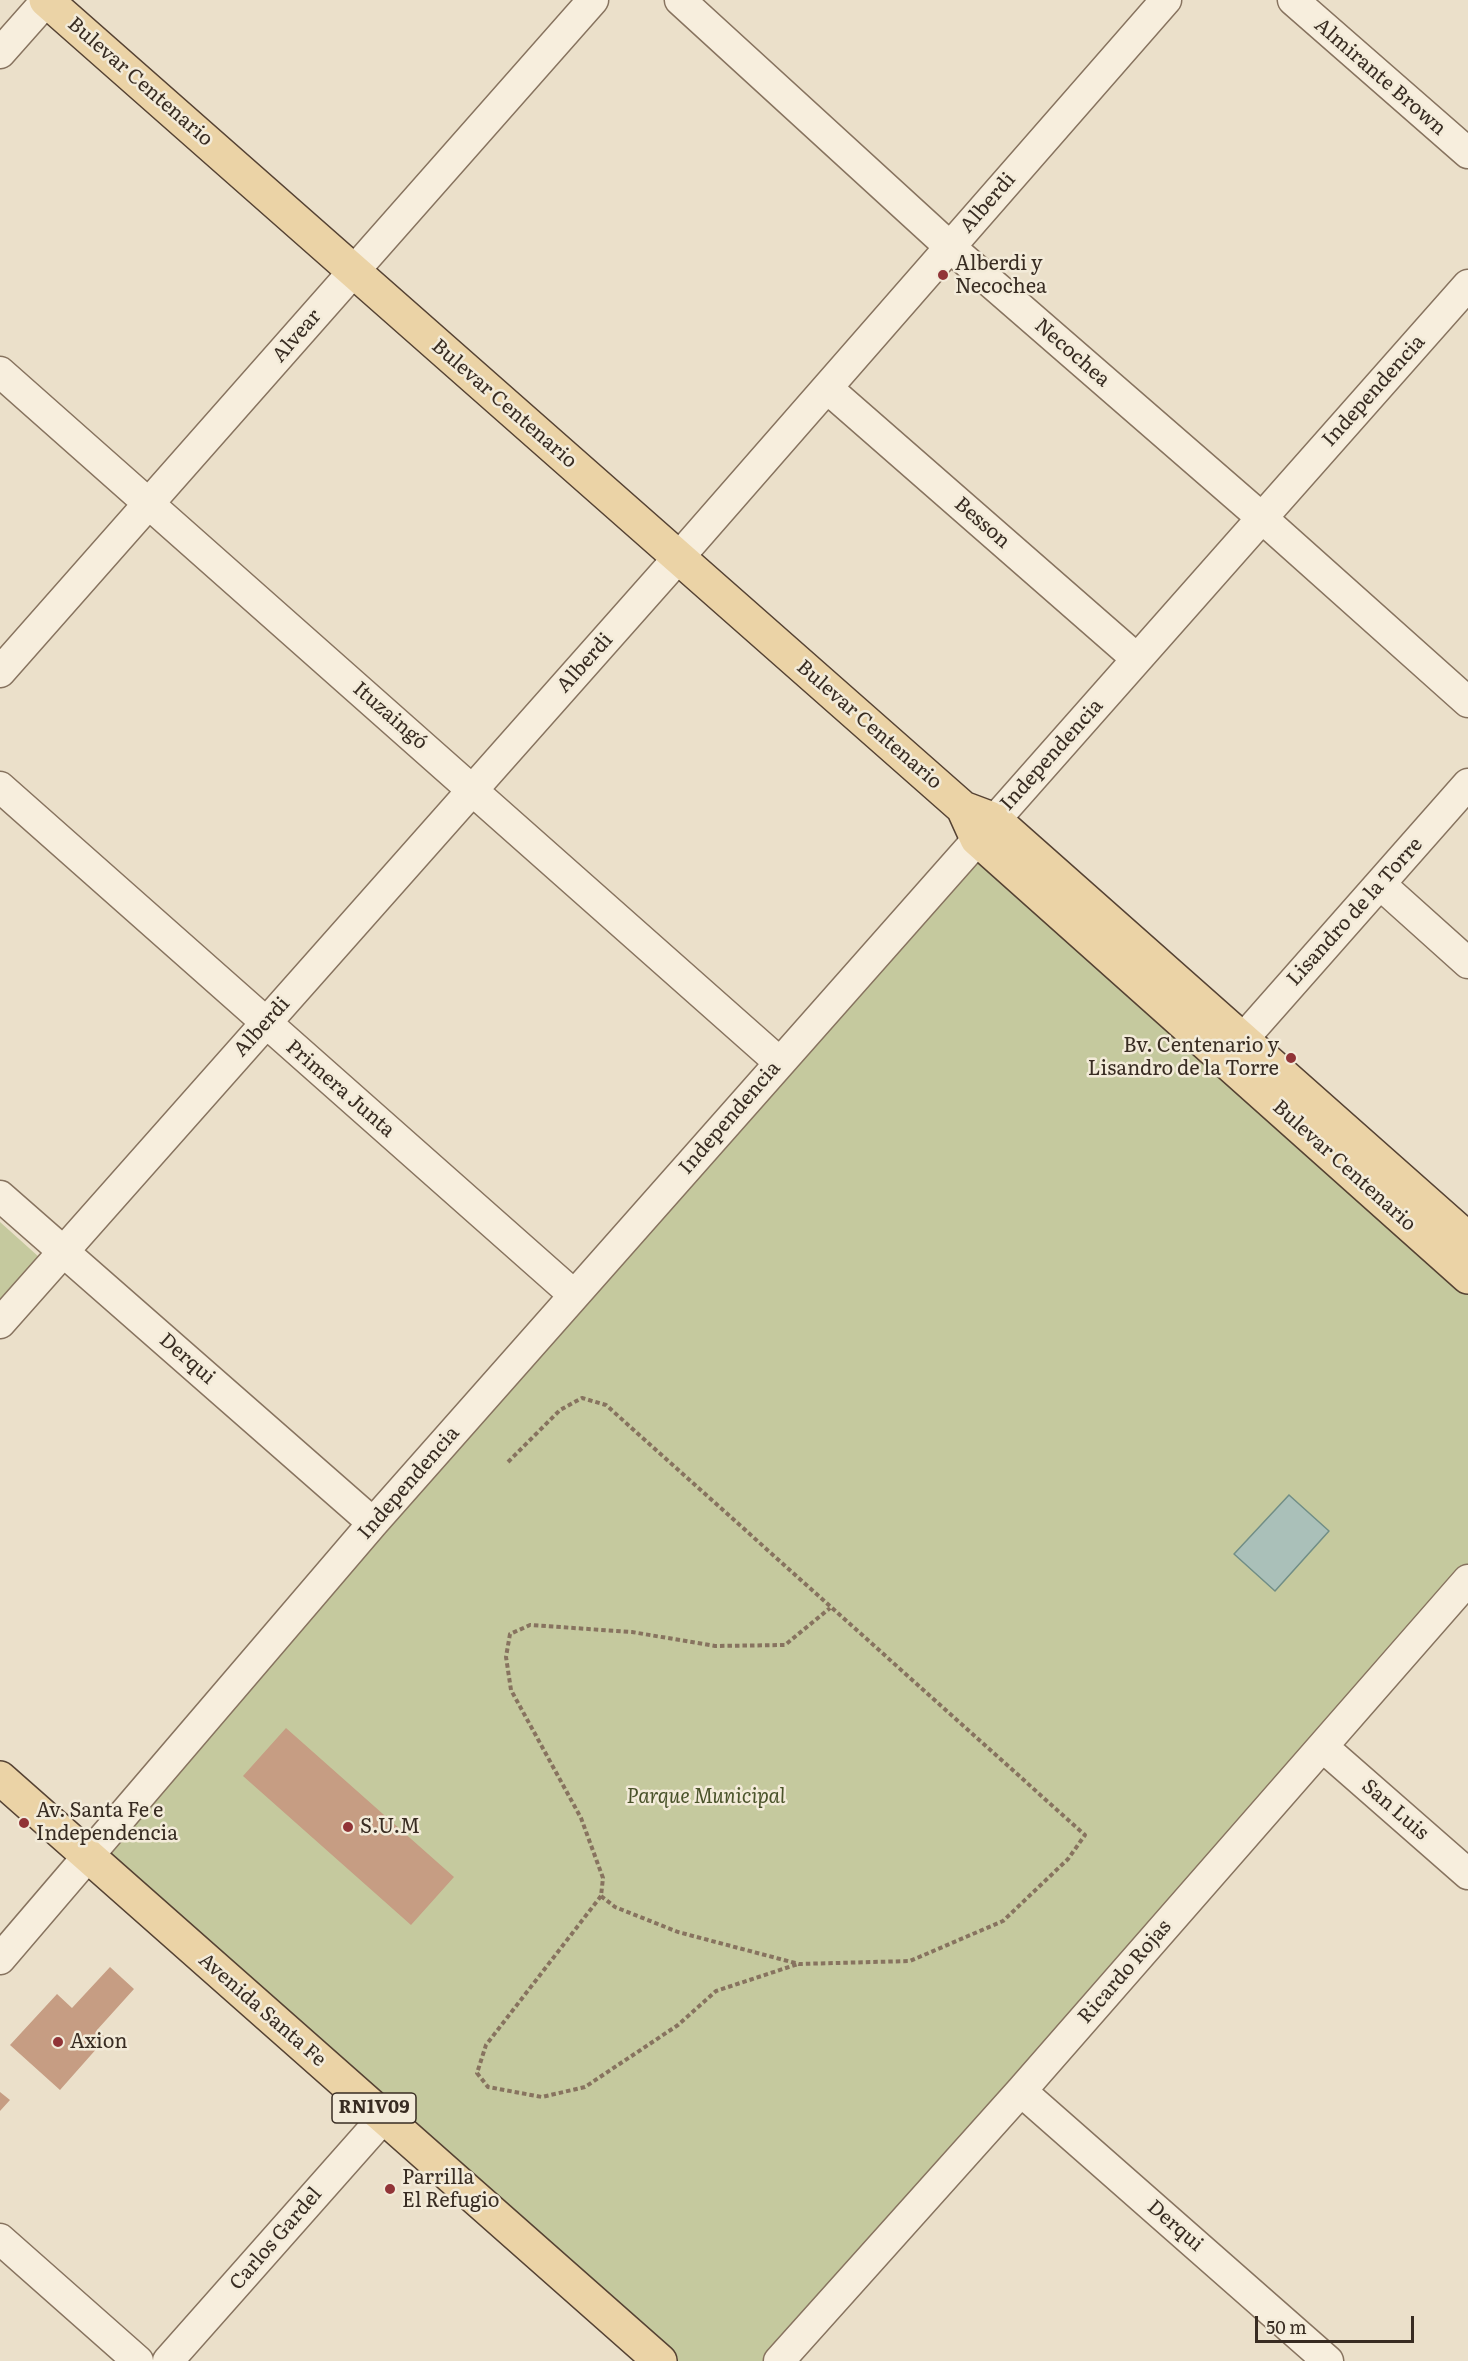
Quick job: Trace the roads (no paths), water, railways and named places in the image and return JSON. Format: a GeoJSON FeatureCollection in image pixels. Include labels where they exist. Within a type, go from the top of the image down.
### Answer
{"type":"FeatureCollection","features":[{"type":"Feature","properties":{"kind":"main road","name":"Bulevar Centenario"},"geometry":{"type":"LineString","coordinates":[[47,0],[963,808],[1468,1277]]}},
{"type":"Feature","properties":{"kind":"main road","name":"Bulevar Centenario"},"geometry":{"type":"LineString","coordinates":[[986,829],[1243,1039],[1468,1239]]}},
{"type":"Feature","properties":{"kind":"main road","name":"Avenida Santa Fe"},"geometry":{"type":"LineString","coordinates":[[0,1778],[660,2361]]}},
{"type":"Feature","properties":{"kind":"street"},"geometry":{"type":"LineString","coordinates":[[0,53],[47,0]]}},
{"type":"Feature","properties":{"kind":"street","name":"Alvear"},"geometry":{"type":"LineString","coordinates":[[0,672],[593,0]]}},
{"type":"Feature","properties":{"kind":"street","name":"Necochea"},"geometry":{"type":"LineString","coordinates":[[680,0],[950,247],[1262,518],[1468,702]]}},
{"type":"Feature","properties":{"kind":"street","name":"Alberdi"},"geometry":{"type":"LineString","coordinates":[[0,1323],[679,557],[1166,0]]}},
{"type":"Feature","properties":{"kind":"street","name":"Almirante Brown"},"geometry":{"type":"LineString","coordinates":[[1293,0],[1468,153]]}},
{"type":"Feature","properties":{"kind":"street","name":"Independencia"},"geometry":{"type":"LineString","coordinates":[[0,1959],[373,1523],[1468,285]]}},
{"type":"Feature","properties":{"kind":"street","name":"Ituzaingó"},"geometry":{"type":"LineString","coordinates":[[0,372],[779,1062]]}},
{"type":"Feature","properties":{"kind":"street","name":"Besson"},"geometry":{"type":"LineString","coordinates":[[827,388],[1137,659]]}},
{"type":"Feature","properties":{"kind":"street","name":"Lisandro de la Torre"},"geometry":{"type":"LineString","coordinates":[[1243,1039],[1468,784]]}},
{"type":"Feature","properties":{"kind":"street","name":"Primera Junta"},"geometry":{"type":"LineString","coordinates":[[0,787],[574,1295]]}},
{"type":"Feature","properties":{"kind":"street"},"geometry":{"type":"LineString","coordinates":[[1380,884],[1468,963]]}},
{"type":"Feature","properties":{"kind":"street","name":"Derqui"},"geometry":{"type":"LineString","coordinates":[[0,1196],[373,1523]]}},
{"type":"Feature","properties":{"kind":"street","name":"Ricardo Rojas"},"geometry":{"type":"LineString","coordinates":[[779,2361],[1022,2091],[1468,1580]]}},
{"type":"Feature","properties":{"kind":"street","name":"San Luis"},"geometry":{"type":"LineString","coordinates":[[1323,1747],[1468,1874]]}},
{"type":"Feature","properties":{"kind":"street","name":"Derqui"},"geometry":{"type":"LineString","coordinates":[[1022,2091],[1328,2361]]}},
{"type":"Feature","properties":{"kind":"street","name":"Carlos Gardel"},"geometry":{"type":"LineString","coordinates":[[168,2361],[384,2117]]}},
{"type":"Feature","properties":{"kind":"street"},"geometry":{"type":"LineString","coordinates":[[0,2239],[138,2361]]}},
{"type":"Feature","properties":{"kind":"water"},"geometry":{"type":"Polygon","coordinates":[[[1289,1495],[1329,1531],[1275,1591],[1234,1554],[1289,1495]]]}},
{"type":"Feature","properties":{"kind":"place","name":"Alberdi y Necochea"},"geometry":{"type":"Point","coordinates":[943,275]}},
{"type":"Feature","properties":{"kind":"place","name":"Bv. Centenario y Lisandro de la Torre"},"geometry":{"type":"Point","coordinates":[1291,1058]}},
{"type":"Feature","properties":{"kind":"place","name":"Av. Santa Fe e Independencia"},"geometry":{"type":"Point","coordinates":[24,1823]}},
{"type":"Feature","properties":{"kind":"place","name":"S.U.M"},"geometry":{"type":"Point","coordinates":[348,1827]}},
{"type":"Feature","properties":{"kind":"place","name":"Axion"},"geometry":{"type":"Point","coordinates":[58,2042]}},
{"type":"Feature","properties":{"kind":"place","name":"Parrilla El Refugio"},"geometry":{"type":"Point","coordinates":[390,2189]}},
{"type":"Feature","properties":{"kind":"park label","name":"Parque Municipal"},"geometry":{"type":"Point","coordinates":[706,1797]}}]}
